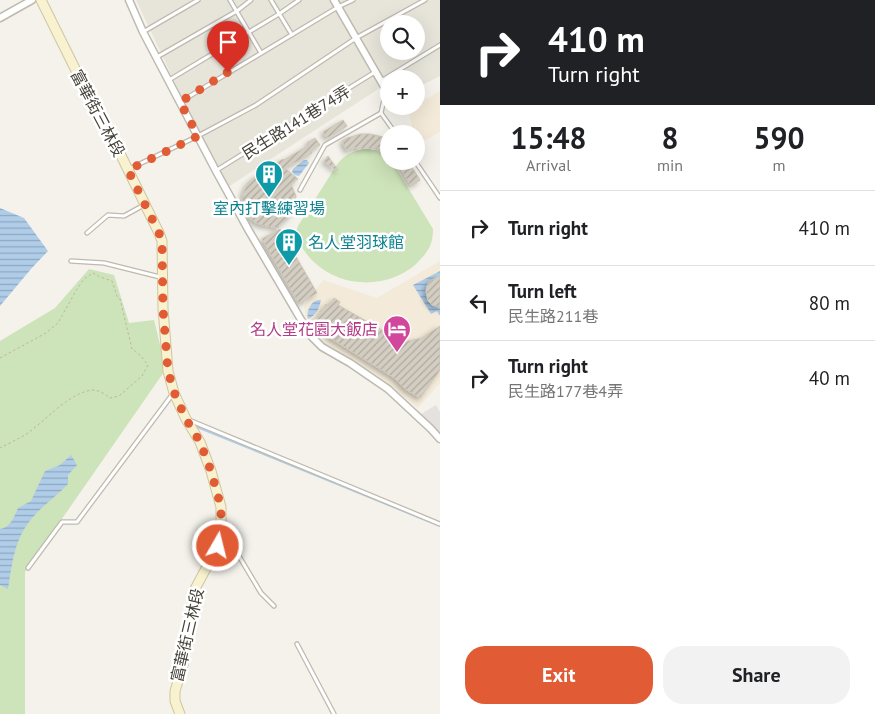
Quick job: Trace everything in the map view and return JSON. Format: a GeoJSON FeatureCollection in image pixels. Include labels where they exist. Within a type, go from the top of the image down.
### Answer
{"type":"FeatureCollection","features":[{"type":"Feature","properties":{"kind":"street"},"geometry":{"type":"LineString","coordinates":[[0,18],[32,0]]}},
{"type":"Feature","properties":{"kind":"street","name":"富華街三林段"},"geometry":{"type":"LineString","coordinates":[[41,0],[91,100],[112,137],[162,241],[163,309],[168,371],[174,392],[186,419],[200,442],[211,471],[221,507],[221,533],[218,546],[195,589],[183,665],[175,691],[175,701],[180,714]]}},
{"type":"Feature","properties":{"kind":"street"},"geometry":{"type":"LineString","coordinates":[[129,0],[143,32],[216,171],[310,335],[322,347],[350,363],[388,389],[440,439]]}},
{"type":"Feature","properties":{"kind":"street"},"geometry":{"type":"LineString","coordinates":[[334,0],[380,80]]}},
{"type":"Feature","properties":{"kind":"lane"},"geometry":{"type":"LineString","coordinates":[[143,32],[198,0]]}},
{"type":"Feature","properties":{"kind":"lane"},"geometry":{"type":"LineString","coordinates":[[230,0],[261,53]]}},
{"type":"Feature","properties":{"kind":"lane"},"geometry":{"type":"LineString","coordinates":[[157,57],[237,11],[251,0]]}},
{"type":"Feature","properties":{"kind":"lane"},"geometry":{"type":"LineString","coordinates":[[271,0],[292,35]]}},
{"type":"Feature","properties":{"kind":"lane"},"geometry":{"type":"LineString","coordinates":[[169,81],[299,0]]}},
{"type":"Feature","properties":{"kind":"lane"},"geometry":{"type":"LineString","coordinates":[[180,102],[338,7],[353,0]]}},
{"type":"Feature","properties":{"kind":"lane"},"geometry":{"type":"LineString","coordinates":[[128,170],[256,105],[356,38],[425,0]]}},
{"type":"Feature","properties":{"kind":"lane"},"geometry":{"type":"LineString","coordinates":[[399,70],[440,45]]}},
{"type":"Feature","properties":{"kind":"lane","name":"民生路141巷74弄"},"geometry":{"type":"LineString","coordinates":[[216,171],[375,72]]}},
{"type":"Feature","properties":{"kind":"lane"},"geometry":{"type":"LineString","coordinates":[[300,190],[325,145],[380,114]]}},
{"type":"Feature","properties":{"kind":"lane"},"geometry":{"type":"LineString","coordinates":[[420,170],[440,198]]}},
{"type":"Feature","properties":{"kind":"lane"},"geometry":{"type":"LineString","coordinates":[[88,233],[108,215],[124,216],[145,205]]}},
{"type":"Feature","properties":{"kind":"lane"},"geometry":{"type":"LineString","coordinates":[[71,261],[104,263],[163,277]]}},
{"type":"Feature","properties":{"kind":"lane"},"geometry":{"type":"LineString","coordinates":[[28,568],[62,522],[77,522],[174,392]]}},
{"type":"Feature","properties":{"kind":"lane"},"geometry":{"type":"LineString","coordinates":[[186,419],[440,524]]}},
{"type":"Feature","properties":{"kind":"lane"},"geometry":{"type":"LineString","coordinates":[[221,526],[261,592],[274,606]]}},
{"type":"Feature","properties":{"kind":"lane"},"geometry":{"type":"LineString","coordinates":[[297,644],[334,714]]}},
{"type":"Feature","properties":{"kind":"path"},"geometry":{"type":"LineString","coordinates":[[0,358],[46,332],[58,323],[76,289],[84,279],[94,273],[112,281],[117,296],[120,299],[132,349],[141,356],[148,366],[142,376],[119,396],[110,398],[101,392],[93,390],[82,394],[65,402],[25,435],[0,448]]}},
{"type":"Feature","properties":{"kind":"shaded area"},"geometry":{"type":"Polygon","coordinates":[[[136,0],[440,0],[440,76],[425,84],[425,70],[380,70],[380,88],[225,189],[136,0]]]}},
{"type":"Feature","properties":{"kind":"shaded area"},"geometry":{"type":"Polygon","coordinates":[[[440,91],[440,132],[425,140],[425,125],[412,125],[409,115],[425,115],[425,100],[440,91]]]}},
{"type":"Feature","properties":{"kind":"shaded area"},"geometry":{"type":"Polygon","coordinates":[[[440,261],[440,383],[418,408],[377,375],[323,344],[307,324],[304,306],[323,280],[377,298],[440,261]]]}},
{"type":"Feature","properties":{"kind":"shaded area"},"geometry":{"type":"Polygon","coordinates":[[[436,405],[440,412],[440,433],[421,414],[436,405]]]}},
{"type":"Feature","properties":{"kind":"green space"},"geometry":{"type":"Polygon","coordinates":[[[371,149],[380,152],[380,170],[397,170],[433,229],[432,240],[428,249],[415,265],[404,273],[378,282],[351,281],[326,271],[309,257],[295,235],[298,226],[338,163],[350,153],[371,149]]]}},
{"type":"Feature","properties":{"kind":"green space"},"geometry":{"type":"Polygon","coordinates":[[[89,269],[114,275],[129,323],[154,320],[166,369],[25,572],[25,714],[0,714],[0,341],[55,308],[89,269]]]}},
{"type":"Feature","properties":{"kind":"water"},"geometry":{"type":"Polygon","coordinates":[[[304,160],[307,160],[309,163],[299,176],[295,175],[292,172],[293,169],[304,160]]]}},
{"type":"Feature","properties":{"kind":"water"},"geometry":{"type":"Polygon","coordinates":[[[0,208],[24,218],[48,251],[0,306],[0,208]]]}},
{"type":"Feature","properties":{"kind":"water"},"geometry":{"type":"Polygon","coordinates":[[[440,271],[439,315],[437,311],[431,314],[413,285],[440,271]]]}},
{"type":"Feature","properties":{"kind":"water"},"geometry":{"type":"Polygon","coordinates":[[[318,300],[321,300],[318,309],[308,319],[309,308],[318,300]]]}},
{"type":"Feature","properties":{"kind":"water"},"geometry":{"type":"Polygon","coordinates":[[[71,455],[77,465],[68,475],[68,484],[38,512],[24,529],[14,554],[8,589],[0,585],[0,529],[9,524],[18,508],[31,501],[45,471],[60,465],[71,455]]]}},
{"type":"Feature","properties":{"kind":"building"},"geometry":{"type":"Polygon","coordinates":[[[343,120],[347,126],[327,138],[323,132],[343,120]]]}},
{"type":"Feature","properties":{"kind":"building"},"geometry":{"type":"Polygon","coordinates":[[[361,134],[380,136],[380,149],[376,147],[375,149],[357,149],[356,147],[347,151],[342,141],[361,134]]]}},
{"type":"Feature","properties":{"kind":"building","name":"室內打擊練習場"},"geometry":{"type":"Polygon","coordinates":[[[315,138],[320,145],[310,151],[312,153],[285,168],[298,179],[291,184],[296,196],[291,215],[278,226],[279,228],[256,223],[248,217],[242,200],[248,183],[256,176],[264,173],[280,173],[275,164],[309,145],[307,143],[315,138]]]}},
{"type":"Feature","properties":{"kind":"building"},"geometry":{"type":"Polygon","coordinates":[[[328,156],[338,170],[337,171],[324,161],[328,156]]]}},
{"type":"Feature","properties":{"kind":"building"},"geometry":{"type":"Polygon","coordinates":[[[401,170],[414,170],[420,180],[411,186],[401,170]]]}},
{"type":"Feature","properties":{"kind":"building","name":"名人堂羽球館"},"geometry":{"type":"Polygon","coordinates":[[[280,229],[317,293],[299,304],[262,239],[280,229]]]}},
{"type":"Feature","properties":{"kind":"building"},"geometry":{"type":"Polygon","coordinates":[[[440,276],[440,307],[432,305],[428,301],[426,291],[429,282],[440,276]]]}},
{"type":"Feature","properties":{"kind":"building","name":"名人堂花園大飯店"},"geometry":{"type":"Polygon","coordinates":[[[334,298],[340,302],[338,305],[403,342],[422,338],[440,326],[440,370],[420,398],[405,389],[393,377],[327,336],[329,332],[314,324],[326,304],[329,306],[334,298]]]}},
{"type":"Feature","properties":{"kind":"waterway"},"geometry":{"type":"LineString","coordinates":[[197,427],[440,526]]}},
{"type":"Feature","properties":{"kind":"place","name":"室內打擊練習場"},"geometry":{"type":"Point","coordinates":[269,198]}},
{"type":"Feature","properties":{"kind":"place","name":"名人堂羽球館"},"geometry":{"type":"Point","coordinates":[289,266]}},
{"type":"Feature","properties":{"kind":"place","name":"名人堂花園大飯店"},"geometry":{"type":"Point","coordinates":[397,353]}},
{"type":"Feature","properties":{"kind":"route"},"geometry":{"type":"LineString","coordinates":[[218,546],[221,533],[221,507],[211,471],[200,442],[180,406],[168,371],[163,309],[162,241],[128,170],[198,136],[180,102],[228,72]]}}]}
